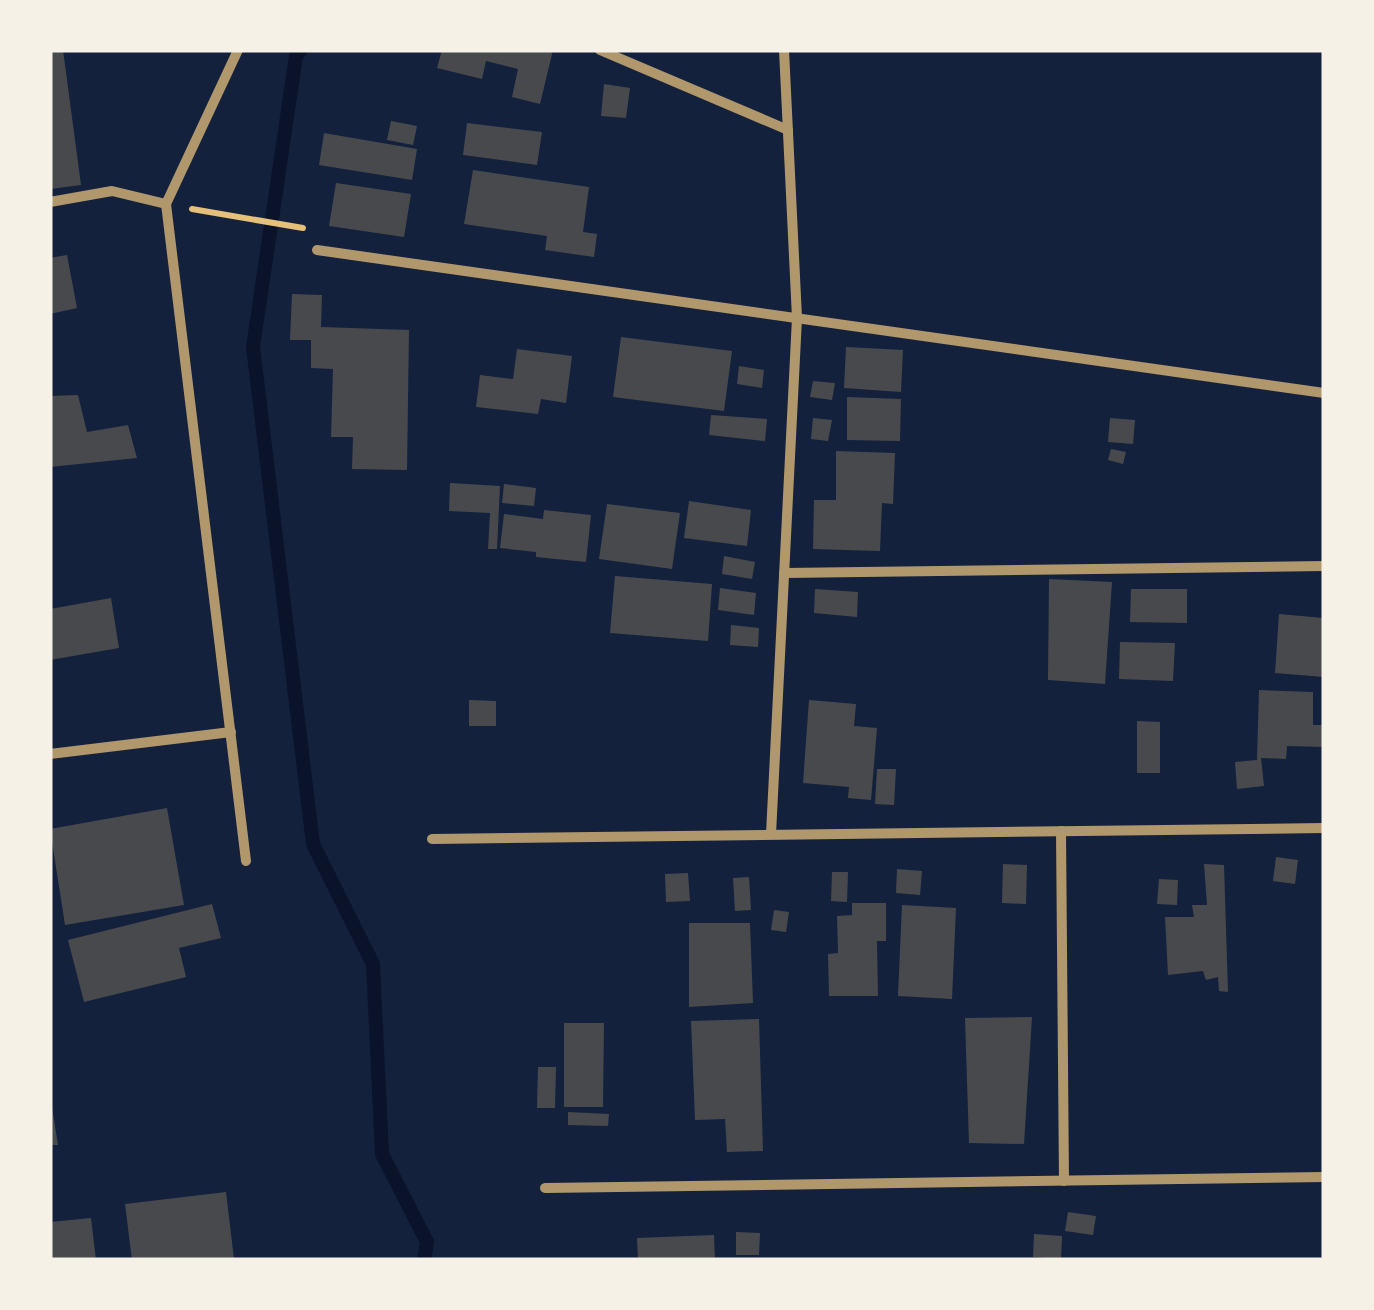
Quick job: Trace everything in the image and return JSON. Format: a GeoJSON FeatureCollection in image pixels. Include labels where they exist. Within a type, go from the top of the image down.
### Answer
{"type":"FeatureCollection","features":[{"type":"Feature","properties":{"kind":"street"},"geometry":{"type":"LineString","coordinates":[[238,50],[166,204],[246,862]]}},
{"type":"Feature","properties":{"kind":"street"},"geometry":{"type":"LineString","coordinates":[[600,50],[788,130]]}},
{"type":"Feature","properties":{"kind":"street"},"geometry":{"type":"LineString","coordinates":[[771,834],[797,318],[784,50]]}},
{"type":"Feature","properties":{"kind":"street"},"geometry":{"type":"LineString","coordinates":[[50,202],[112,191],[166,204]]}},
{"type":"Feature","properties":{"kind":"street"},"geometry":{"type":"LineString","coordinates":[[317,250],[1324,393]]}},
{"type":"Feature","properties":{"kind":"street"},"geometry":{"type":"LineString","coordinates":[[784,573],[1324,566]]}},
{"type":"Feature","properties":{"kind":"street"},"geometry":{"type":"LineString","coordinates":[[50,754],[231,732]]}},
{"type":"Feature","properties":{"kind":"street"},"geometry":{"type":"LineString","coordinates":[[432,838],[1324,828]]}},
{"type":"Feature","properties":{"kind":"street"},"geometry":{"type":"LineString","coordinates":[[1061,831],[1064,1181]]}},
{"type":"Feature","properties":{"kind":"street"},"geometry":{"type":"LineString","coordinates":[[545,1188],[1324,1178]]}},
{"type":"Feature","properties":{"kind":"path"},"geometry":{"type":"LineString","coordinates":[[166,204],[310,229]]}},
{"type":"Feature","properties":{"kind":"building"},"geometry":{"type":"Polygon","coordinates":[[[50,50],[63,50],[81,185],[50,189],[50,50]]]}},
{"type":"Feature","properties":{"kind":"building"},"geometry":{"type":"Polygon","coordinates":[[[442,50],[553,50],[540,104],[512,97],[518,69],[486,61],[482,79],[437,68],[442,50]]]}},
{"type":"Feature","properties":{"kind":"building"},"geometry":{"type":"Polygon","coordinates":[[[604,84],[630,88],[626,118],[601,116],[604,84]]]}},
{"type":"Feature","properties":{"kind":"building"},"geometry":{"type":"Polygon","coordinates":[[[391,121],[417,126],[413,145],[387,140],[391,121]]]}},
{"type":"Feature","properties":{"kind":"building"},"geometry":{"type":"Polygon","coordinates":[[[467,123],[542,132],[537,165],[463,155],[467,123]]]}},
{"type":"Feature","properties":{"kind":"building"},"geometry":{"type":"Polygon","coordinates":[[[324,133],[417,149],[412,180],[319,165],[324,133]]]}},
{"type":"Feature","properties":{"kind":"building"},"geometry":{"type":"Polygon","coordinates":[[[473,170],[589,187],[583,232],[597,234],[594,257],[545,250],[547,236],[464,224],[473,170]]]}},
{"type":"Feature","properties":{"kind":"building"},"geometry":{"type":"Polygon","coordinates":[[[336,183],[411,194],[404,237],[329,226],[336,183]]]}},
{"type":"Feature","properties":{"kind":"building"},"geometry":{"type":"Polygon","coordinates":[[[67,255],[77,308],[50,314],[50,258],[67,255]]]}},
{"type":"Feature","properties":{"kind":"building"},"geometry":{"type":"Polygon","coordinates":[[[292,294],[322,295],[321,327],[409,330],[407,470],[352,469],[353,437],[331,437],[333,369],[311,368],[311,340],[290,340],[292,294]]]}},
{"type":"Feature","properties":{"kind":"building"},"geometry":{"type":"Polygon","coordinates":[[[621,337],[732,351],[724,411],[613,397],[621,337]]]}},
{"type":"Feature","properties":{"kind":"building"},"geometry":{"type":"Polygon","coordinates":[[[846,347],[903,350],[901,392],[844,388],[846,347]]]}},
{"type":"Feature","properties":{"kind":"building"},"geometry":{"type":"Polygon","coordinates":[[[517,349],[572,356],[566,403],[541,399],[538,414],[476,407],[480,375],[513,379],[517,349]]]}},
{"type":"Feature","properties":{"kind":"building"},"geometry":{"type":"Polygon","coordinates":[[[739,366],[764,370],[762,388],[737,384],[739,366]]]}},
{"type":"Feature","properties":{"kind":"building"},"geometry":{"type":"Polygon","coordinates":[[[813,381],[835,383],[832,400],[810,397],[813,381]]]}},
{"type":"Feature","properties":{"kind":"building"},"geometry":{"type":"Polygon","coordinates":[[[78,395],[87,432],[128,425],[137,458],[50,467],[50,396],[78,395]]]}},
{"type":"Feature","properties":{"kind":"building"},"geometry":{"type":"Polygon","coordinates":[[[847,397],[901,399],[900,441],[847,440],[847,397]]]}},
{"type":"Feature","properties":{"kind":"building"},"geometry":{"type":"Polygon","coordinates":[[[711,415],[767,419],[765,441],[709,435],[711,415]]]}},
{"type":"Feature","properties":{"kind":"building"},"geometry":{"type":"Polygon","coordinates":[[[813,418],[832,420],[828,441],[811,439],[813,418]]]}},
{"type":"Feature","properties":{"kind":"building"},"geometry":{"type":"Polygon","coordinates":[[[1110,418],[1135,420],[1133,444],[1108,442],[1110,418]]]}},
{"type":"Feature","properties":{"kind":"building"},"geometry":{"type":"Polygon","coordinates":[[[1111,449],[1126,452],[1123,464],[1108,460],[1111,449]]]}},
{"type":"Feature","properties":{"kind":"building"},"geometry":{"type":"Polygon","coordinates":[[[836,451],[895,453],[893,504],[882,503],[880,551],[813,549],[814,500],[836,500],[836,451]]]}},
{"type":"Feature","properties":{"kind":"building"},"geometry":{"type":"Polygon","coordinates":[[[450,483],[500,486],[497,549],[488,549],[490,513],[449,511],[450,483]]]}},
{"type":"Feature","properties":{"kind":"building"},"geometry":{"type":"Polygon","coordinates":[[[504,484],[536,488],[534,506],[502,503],[504,484]]]}},
{"type":"Feature","properties":{"kind":"building"},"geometry":{"type":"Polygon","coordinates":[[[689,501],[751,510],[747,546],[684,538],[689,501]]]}},
{"type":"Feature","properties":{"kind":"building"},"geometry":{"type":"Polygon","coordinates":[[[607,504],[680,513],[672,569],[599,559],[607,504]]]}},
{"type":"Feature","properties":{"kind":"building"},"geometry":{"type":"Polygon","coordinates":[[[544,510],[591,515],[586,562],[536,557],[536,552],[500,548],[504,514],[543,519],[544,510]]]}},
{"type":"Feature","properties":{"kind":"building"},"geometry":{"type":"Polygon","coordinates":[[[724,556],[755,562],[752,579],[722,574],[724,556]]]}},
{"type":"Feature","properties":{"kind":"building"},"geometry":{"type":"Polygon","coordinates":[[[615,576],[712,584],[708,641],[610,633],[615,576]]]}},
{"type":"Feature","properties":{"kind":"building"},"geometry":{"type":"Polygon","coordinates":[[[1049,579],[1112,582],[1105,684],[1048,680],[1049,579]]]}},
{"type":"Feature","properties":{"kind":"building"},"geometry":{"type":"Polygon","coordinates":[[[720,588],[756,593],[754,615],[718,610],[720,588]]]}},
{"type":"Feature","properties":{"kind":"building"},"geometry":{"type":"Polygon","coordinates":[[[815,589],[858,592],[857,617],[814,613],[815,589]]]}},
{"type":"Feature","properties":{"kind":"building"},"geometry":{"type":"Polygon","coordinates":[[[1131,589],[1187,589],[1187,623],[1130,622],[1131,589]]]}},
{"type":"Feature","properties":{"kind":"building"},"geometry":{"type":"Polygon","coordinates":[[[111,598],[119,648],[50,660],[50,609],[111,598]]]}},
{"type":"Feature","properties":{"kind":"building"},"geometry":{"type":"Polygon","coordinates":[[[1279,614],[1324,618],[1324,677],[1275,673],[1279,614]]]}},
{"type":"Feature","properties":{"kind":"building"},"geometry":{"type":"Polygon","coordinates":[[[731,625],[759,628],[758,647],[730,645],[731,625]]]}},
{"type":"Feature","properties":{"kind":"building"},"geometry":{"type":"Polygon","coordinates":[[[1120,642],[1175,643],[1173,681],[1119,679],[1120,642]]]}},
{"type":"Feature","properties":{"kind":"building"},"geometry":{"type":"Polygon","coordinates":[[[1259,690],[1313,692],[1313,725],[1324,725],[1324,747],[1287,746],[1286,759],[1261,758],[1264,786],[1237,789],[1235,762],[1257,760],[1259,690]]]}},
{"type":"Feature","properties":{"kind":"building"},"geometry":{"type":"Polygon","coordinates":[[[469,700],[496,701],[496,726],[469,726],[469,700]]]}},
{"type":"Feature","properties":{"kind":"building"},"geometry":{"type":"Polygon","coordinates":[[[809,700],[856,704],[854,726],[877,728],[871,800],[848,798],[849,787],[803,783],[809,700]]]}},
{"type":"Feature","properties":{"kind":"building"},"geometry":{"type":"Polygon","coordinates":[[[1137,721],[1160,722],[1160,773],[1137,773],[1137,721]]]}},
{"type":"Feature","properties":{"kind":"building"},"geometry":{"type":"Polygon","coordinates":[[[877,769],[896,769],[894,805],[875,804],[877,769]]]}},
{"type":"Feature","properties":{"kind":"building"},"geometry":{"type":"Polygon","coordinates":[[[167,808],[184,905],[65,925],[50,829],[167,808]]]}},
{"type":"Feature","properties":{"kind":"building"},"geometry":{"type":"Polygon","coordinates":[[[1276,857],[1298,860],[1295,884],[1273,881],[1276,857]]]}},
{"type":"Feature","properties":{"kind":"building"},"geometry":{"type":"Polygon","coordinates":[[[1003,864],[1027,865],[1026,904],[1002,903],[1003,864]]]}},
{"type":"Feature","properties":{"kind":"building"},"geometry":{"type":"Polygon","coordinates":[[[1204,864],[1224,865],[1228,992],[1219,991],[1218,977],[1206,980],[1203,971],[1168,975],[1165,917],[1194,917],[1192,905],[1207,905],[1204,864]]]}},
{"type":"Feature","properties":{"kind":"building"},"geometry":{"type":"Polygon","coordinates":[[[897,869],[922,871],[920,895],[896,893],[897,869]]]}},
{"type":"Feature","properties":{"kind":"building"},"geometry":{"type":"Polygon","coordinates":[[[832,872],[848,872],[847,902],[831,901],[832,872]]]}},
{"type":"Feature","properties":{"kind":"building"},"geometry":{"type":"Polygon","coordinates":[[[688,873],[690,901],[666,902],[665,874],[688,873]]]}},
{"type":"Feature","properties":{"kind":"building"},"geometry":{"type":"Polygon","coordinates":[[[749,877],[751,910],[735,911],[733,878],[749,877]]]}},
{"type":"Feature","properties":{"kind":"building"},"geometry":{"type":"Polygon","coordinates":[[[1159,879],[1178,880],[1177,905],[1157,904],[1159,879]]]}},
{"type":"Feature","properties":{"kind":"building"},"geometry":{"type":"Polygon","coordinates":[[[852,903],[886,903],[886,941],[877,941],[878,996],[829,996],[828,954],[838,953],[837,916],[852,915],[852,903]]]}},
{"type":"Feature","properties":{"kind":"building"},"geometry":{"type":"Polygon","coordinates":[[[212,904],[221,938],[179,948],[186,977],[84,1002],[68,940],[212,904]]]}},
{"type":"Feature","properties":{"kind":"building"},"geometry":{"type":"Polygon","coordinates":[[[902,905],[956,908],[952,999],[898,996],[902,905]]]}},
{"type":"Feature","properties":{"kind":"building"},"geometry":{"type":"Polygon","coordinates":[[[774,910],[789,912],[786,932],[771,930],[774,910]]]}},
{"type":"Feature","properties":{"kind":"building"},"geometry":{"type":"Polygon","coordinates":[[[689,923],[750,923],[753,1003],[689,1007],[689,923]]]}},
{"type":"Feature","properties":{"kind":"building"},"geometry":{"type":"Polygon","coordinates":[[[1032,1017],[1024,1144],[969,1143],[965,1018],[1032,1017]]]}},
{"type":"Feature","properties":{"kind":"building"},"geometry":{"type":"Polygon","coordinates":[[[759,1019],[763,1151],[727,1152],[725,1119],[695,1120],[691,1021],[759,1019]]]}},
{"type":"Feature","properties":{"kind":"building"},"geometry":{"type":"Polygon","coordinates":[[[564,1023],[604,1023],[603,1107],[564,1107],[564,1023]]]}},
{"type":"Feature","properties":{"kind":"building"},"geometry":{"type":"Polygon","coordinates":[[[538,1067],[556,1067],[555,1108],[537,1108],[538,1067]]]}},
{"type":"Feature","properties":{"kind":"building"},"geometry":{"type":"Polygon","coordinates":[[[50,1094],[58,1145],[50,1145],[50,1094]]]}},
{"type":"Feature","properties":{"kind":"building"},"geometry":{"type":"Polygon","coordinates":[[[568,1112],[609,1114],[608,1126],[568,1125],[568,1112]]]}},
{"type":"Feature","properties":{"kind":"building"},"geometry":{"type":"Polygon","coordinates":[[[226,1192],[234,1259],[132,1260],[125,1204],[226,1192]]]}},
{"type":"Feature","properties":{"kind":"building"},"geometry":{"type":"Polygon","coordinates":[[[1068,1212],[1096,1216],[1093,1235],[1065,1231],[1068,1212]]]}},
{"type":"Feature","properties":{"kind":"building"},"geometry":{"type":"Polygon","coordinates":[[[91,1218],[96,1260],[50,1260],[50,1222],[91,1218]]]}},
{"type":"Feature","properties":{"kind":"building"},"geometry":{"type":"Polygon","coordinates":[[[736,1232],[760,1233],[759,1255],[736,1255],[736,1232]]]}},
{"type":"Feature","properties":{"kind":"building"},"geometry":{"type":"Polygon","coordinates":[[[1034,1234],[1062,1236],[1061,1259],[1033,1257],[1034,1234]]]}},
{"type":"Feature","properties":{"kind":"building"},"geometry":{"type":"Polygon","coordinates":[[[714,1235],[715,1260],[638,1260],[637,1238],[714,1235]]]}},
{"type":"Feature","properties":{"kind":"waterway"},"geometry":{"type":"LineString","coordinates":[[301,50],[296,56],[253,347],[313,844],[373,964],[382,1154],[427,1242],[424,1260]]}}]}
